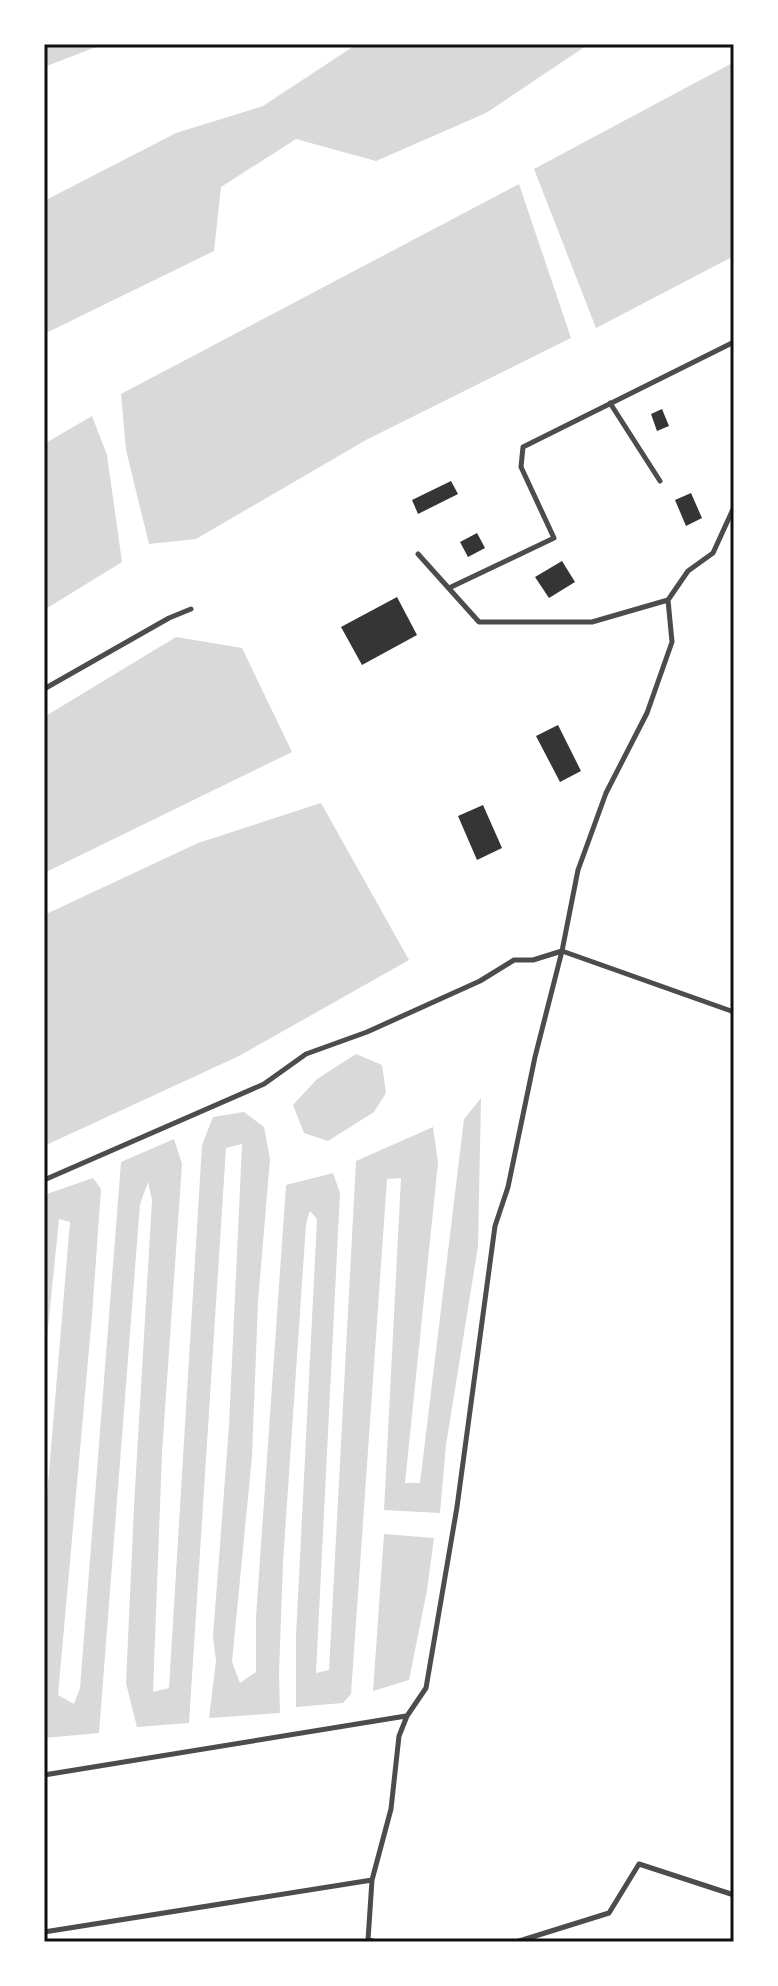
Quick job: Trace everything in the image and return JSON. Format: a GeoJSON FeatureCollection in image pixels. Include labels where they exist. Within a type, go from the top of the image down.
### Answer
{"type":"FeatureCollection","features":[{"type":"Feature","properties":{"kind":"lane"},"geometry":{"type":"LineString","coordinates":[[449,588],[554,538],[521,467],[523,447],[734,342]]}},
{"type":"Feature","properties":{"kind":"lane"},"geometry":{"type":"LineString","coordinates":[[610,403],[660,481]]}},
{"type":"Feature","properties":{"kind":"lane"},"geometry":{"type":"LineString","coordinates":[[418,554],[479,622],[592,622],[668,600],[688,571],[713,553],[734,507]]}},
{"type":"Feature","properties":{"kind":"lane"},"geometry":{"type":"LineString","coordinates":[[377,1942],[368,1941],[372,1880],[391,1809],[399,1736],[407,1716],[426,1688],[457,1507],[495,1226],[508,1187],[578,870],[606,793],[647,713],[672,642],[668,600]]}},
{"type":"Feature","properties":{"kind":"lane"},"geometry":{"type":"LineString","coordinates":[[44,689],[169,618],[191,609]]}},
{"type":"Feature","properties":{"kind":"lane"},"geometry":{"type":"LineString","coordinates":[[44,1180],[264,1084],[306,1054],[367,1032],[480,981],[514,960],[533,960],[562,951],[734,1012]]}},
{"type":"Feature","properties":{"kind":"lane"},"geometry":{"type":"LineString","coordinates":[[44,1775],[407,1716]]}},
{"type":"Feature","properties":{"kind":"lane"},"geometry":{"type":"LineString","coordinates":[[516,1942],[609,1913],[639,1864],[734,1895]]}},
{"type":"Feature","properties":{"kind":"lane"},"geometry":{"type":"LineString","coordinates":[[44,1932],[372,1880]]}},
{"type":"Feature","properties":{"kind":"shaded area"},"geometry":{"type":"Polygon","coordinates":[[[44,44],[104,44],[44,67],[44,44]]]}},
{"type":"Feature","properties":{"kind":"shaded area"},"geometry":{"type":"Polygon","coordinates":[[[357,44],[589,44],[486,113],[376,161],[296,139],[221,187],[214,251],[44,334],[44,201],[176,133],[263,106],[357,44]]]}},
{"type":"Feature","properties":{"kind":"shaded area"},"geometry":{"type":"Polygon","coordinates":[[[734,62],[734,256],[596,328],[534,169],[734,62]]]}},
{"type":"Feature","properties":{"kind":"shaded area"},"geometry":{"type":"Polygon","coordinates":[[[519,184],[571,338],[366,440],[196,539],[149,544],[126,450],[121,394],[519,184]]]}},
{"type":"Feature","properties":{"kind":"shaded area"},"geometry":{"type":"Polygon","coordinates":[[[92,416],[107,455],[122,562],[44,610],[44,444],[92,416]]]}},
{"type":"Feature","properties":{"kind":"shaded area"},"geometry":{"type":"Polygon","coordinates":[[[176,637],[242,648],[292,752],[44,873],[44,717],[176,637]]]}},
{"type":"Feature","properties":{"kind":"shaded area"},"geometry":{"type":"Polygon","coordinates":[[[321,803],[409,960],[239,1056],[44,1146],[44,915],[198,843],[321,803]]]}},
{"type":"Feature","properties":{"kind":"shaded area"},"geometry":{"type":"Polygon","coordinates":[[[356,1054],[382,1065],[386,1093],[374,1112],[328,1141],[304,1133],[293,1105],[317,1079],[356,1054]]]}},
{"type":"Feature","properties":{"kind":"shaded area"},"geometry":{"type":"Polygon","coordinates":[[[481,1098],[478,1246],[446,1445],[440,1513],[384,1510],[401,1178],[387,1179],[351,1694],[343,1703],[296,1707],[296,1637],[317,1219],[310,1211],[306,1224],[283,1562],[280,1713],[209,1718],[216,1661],[213,1637],[229,1426],[242,1144],[226,1148],[189,1723],[137,1727],[126,1683],[152,1200],[148,1182],[140,1204],[99,1733],[44,1738],[44,1532],[70,1222],[59,1219],[44,1368],[44,1195],[93,1178],[101,1189],[58,1695],[74,1704],[80,1688],[121,1162],[174,1139],[182,1164],[162,1453],[153,1692],[169,1688],[202,1145],[213,1117],[244,1112],[264,1127],[270,1159],[258,1302],[252,1456],[232,1662],[240,1683],[256,1672],[256,1617],[286,1185],[333,1173],[340,1193],[316,1673],[329,1670],[356,1161],[433,1127],[438,1163],[405,1483],[420,1483],[464,1119],[481,1098]]]}},
{"type":"Feature","properties":{"kind":"shaded area"},"geometry":{"type":"Polygon","coordinates":[[[384,1534],[434,1538],[409,1680],[373,1691],[384,1534]]]}},
{"type":"Feature","properties":{"kind":"building"},"geometry":{"type":"Polygon","coordinates":[[[662,409],[669,426],[657,431],[651,414],[662,409]]]}},
{"type":"Feature","properties":{"kind":"building"},"geometry":{"type":"Polygon","coordinates":[[[451,481],[458,494],[418,514],[412,500],[451,481]]]}},
{"type":"Feature","properties":{"kind":"building"},"geometry":{"type":"Polygon","coordinates":[[[691,493],[702,518],[686,526],[675,500],[691,493]]]}},
{"type":"Feature","properties":{"kind":"building"},"geometry":{"type":"Polygon","coordinates":[[[477,533],[485,548],[468,557],[460,542],[477,533]]]}},
{"type":"Feature","properties":{"kind":"building"},"geometry":{"type":"Polygon","coordinates":[[[562,561],[575,582],[549,598],[535,577],[562,561]]]}},
{"type":"Feature","properties":{"kind":"building"},"geometry":{"type":"Polygon","coordinates":[[[397,597],[417,635],[362,665],[341,627],[397,597]]]}},
{"type":"Feature","properties":{"kind":"building"},"geometry":{"type":"Polygon","coordinates":[[[558,725],[581,771],[560,782],[536,736],[558,725]]]}},
{"type":"Feature","properties":{"kind":"building"},"geometry":{"type":"Polygon","coordinates":[[[483,805],[502,848],[477,860],[458,816],[483,805]]]}}]}
